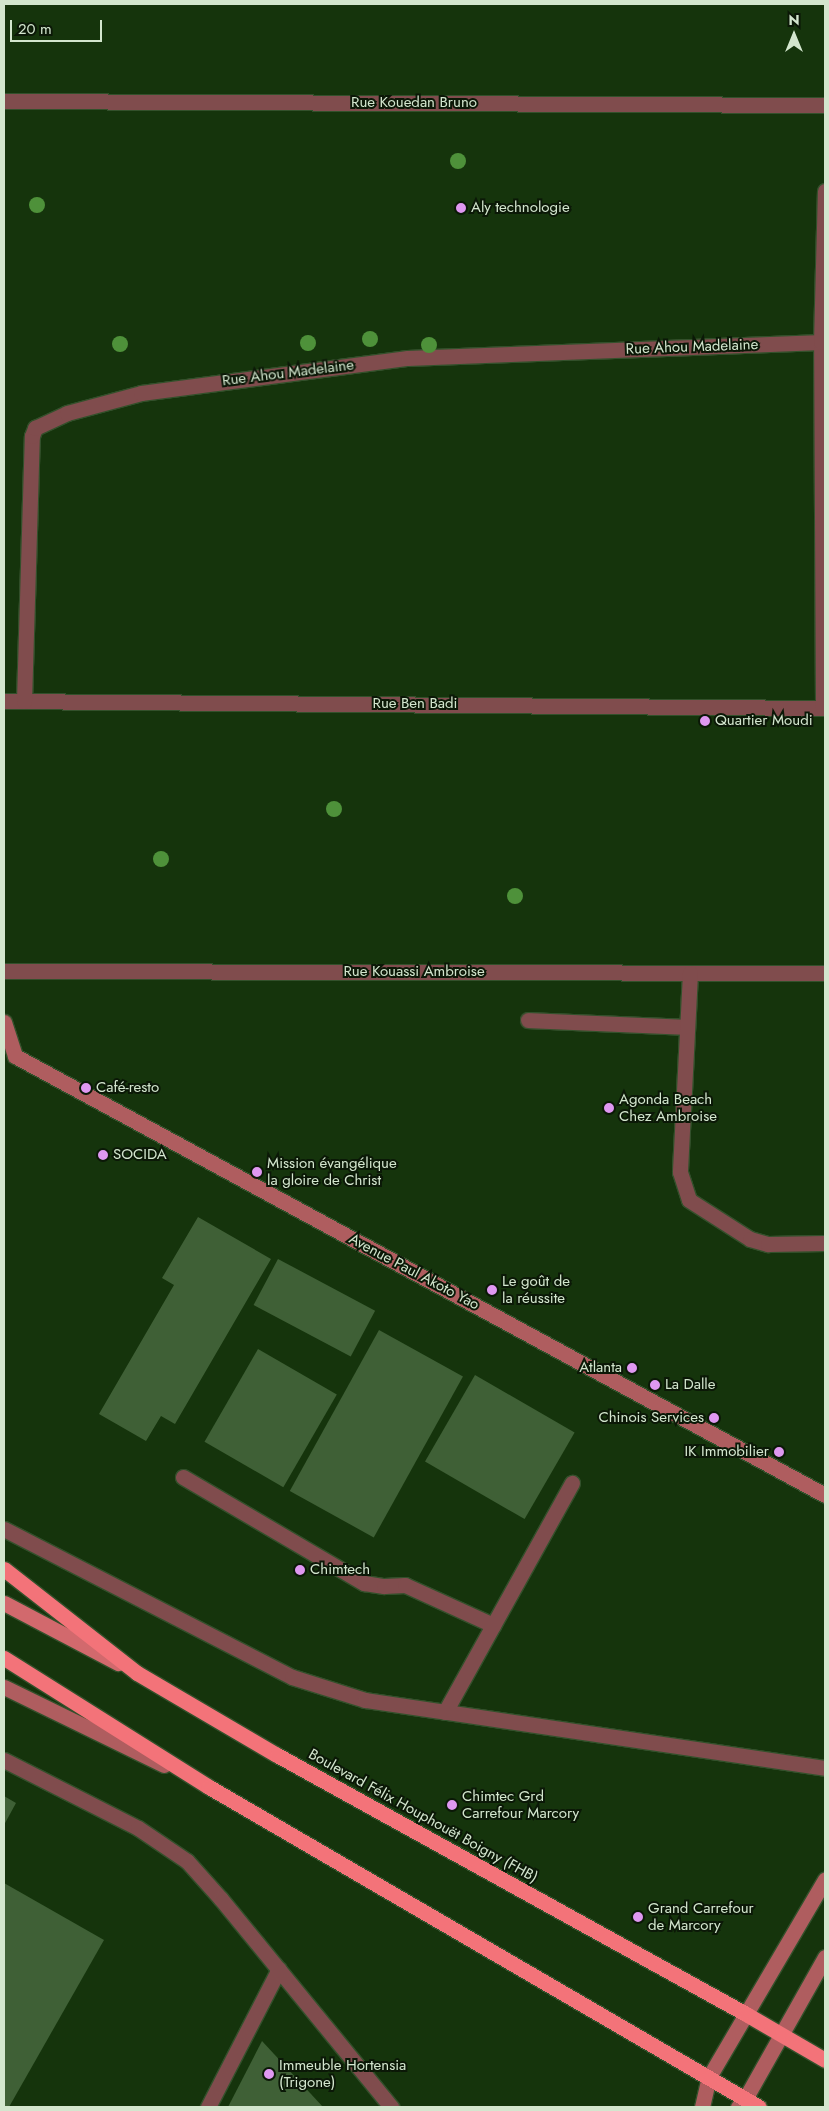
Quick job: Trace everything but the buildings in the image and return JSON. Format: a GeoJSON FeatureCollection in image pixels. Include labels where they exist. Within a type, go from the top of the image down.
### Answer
{"type":"FeatureCollection","features":[{"type":"Feature","properties":{"kind":"highway"},"geometry":{"type":"LineString","coordinates":[[4,1569],[137,1673]]}},
{"type":"Feature","properties":{"kind":"highway"},"geometry":{"type":"LineString","coordinates":[[4,1658],[209,1787],[709,2077],[741,2103],[759,2107]]}},
{"type":"Feature","properties":{"kind":"highway","name":"Boulevard Félix Houphouët Boigny (FHB)"},"geometry":{"type":"LineString","coordinates":[[137,1673],[277,1755],[746,2014],[825,2060]]}},
{"type":"Feature","properties":{"kind":"main road","name":"Boulevard Félix Houphouët Boigny (FHB)"},"geometry":{"type":"LineString","coordinates":[[4,1603],[137,1673]]}},
{"type":"Feature","properties":{"kind":"street","name":"Rue Kouedan Bruno"},"geometry":{"type":"LineString","coordinates":[[4,101],[825,105]]}},
{"type":"Feature","properties":{"kind":"street"},"geometry":{"type":"LineString","coordinates":[[824,708],[821,342],[825,191]]}},
{"type":"Feature","properties":{"kind":"street","name":"Rue Ahou Madelaine"},"geometry":{"type":"LineString","coordinates":[[24,701],[32,436],[35,428],[67,413],[141,392],[408,358],[821,342]]}},
{"type":"Feature","properties":{"kind":"street","name":"Rue Ben Badi"},"geometry":{"type":"LineString","coordinates":[[4,701],[824,708]]}},
{"type":"Feature","properties":{"kind":"street","name":"Rue Kouassi Ambroise"},"geometry":{"type":"LineString","coordinates":[[4,971],[825,974]]}},
{"type":"Feature","properties":{"kind":"street"},"geometry":{"type":"LineString","coordinates":[[690,974],[680,1172],[689,1200],[750,1239],[768,1244],[825,1243]]}},
{"type":"Feature","properties":{"kind":"street"},"geometry":{"type":"LineString","coordinates":[[528,1020],[687,1027]]}},
{"type":"Feature","properties":{"kind":"street"},"geometry":{"type":"LineString","coordinates":[[4,1022],[9,1053]]}},
{"type":"Feature","properties":{"kind":"street","name":"Avenue Paul Akoto Yao"},"geometry":{"type":"LineString","coordinates":[[9,1053],[825,1495]]}},
{"type":"Feature","properties":{"kind":"street"},"geometry":{"type":"LineString","coordinates":[[183,1477],[364,1583],[384,1586],[405,1585],[493,1625]]}},
{"type":"Feature","properties":{"kind":"street"},"geometry":{"type":"LineString","coordinates":[[446,1712],[572,1483]]}},
{"type":"Feature","properties":{"kind":"street"},"geometry":{"type":"LineString","coordinates":[[4,1529],[292,1677],[365,1700],[825,1768]]}},
{"type":"Feature","properties":{"kind":"street"},"geometry":{"type":"LineString","coordinates":[[4,1687],[209,1787]]}},
{"type":"Feature","properties":{"kind":"street"},"geometry":{"type":"LineString","coordinates":[[4,1760],[138,1828],[187,1862],[221,1899],[391,2107]]}},
{"type":"Feature","properties":{"kind":"street"},"geometry":{"type":"LineString","coordinates":[[702,2107],[709,2077],[825,1879]]}},
{"type":"Feature","properties":{"kind":"street"},"geometry":{"type":"LineString","coordinates":[[741,2103],[825,1957]]}},
{"type":"Feature","properties":{"kind":"street"},"geometry":{"type":"LineString","coordinates":[[208,2107],[279,1969]]}},
{"type":"Feature","properties":{"kind":"place","name":"Aly technologie"},"geometry":{"type":"Point","coordinates":[461,208]}},
{"type":"Feature","properties":{"kind":"place","name":"Quartier Moudi"},"geometry":{"type":"Point","coordinates":[705,721]}},
{"type":"Feature","properties":{"kind":"place","name":"Café-resto"},"geometry":{"type":"Point","coordinates":[86,1088]}},
{"type":"Feature","properties":{"kind":"place","name":"Agonda Beach Chez Ambroise"},"geometry":{"type":"Point","coordinates":[609,1108]}},
{"type":"Feature","properties":{"kind":"place","name":"SOCIDA"},"geometry":{"type":"Point","coordinates":[103,1155]}},
{"type":"Feature","properties":{"kind":"place","name":"Mission évangélique la gloire de Christ"},"geometry":{"type":"Point","coordinates":[257,1172]}},
{"type":"Feature","properties":{"kind":"place","name":"Le goût de la réussite"},"geometry":{"type":"Point","coordinates":[492,1290]}},
{"type":"Feature","properties":{"kind":"place","name":"Atlanta"},"geometry":{"type":"Point","coordinates":[632,1368]}},
{"type":"Feature","properties":{"kind":"place","name":"La Dalle"},"geometry":{"type":"Point","coordinates":[655,1385]}},
{"type":"Feature","properties":{"kind":"place","name":"Chinois Services"},"geometry":{"type":"Point","coordinates":[714,1418]}},
{"type":"Feature","properties":{"kind":"place","name":"IK Immobilier"},"geometry":{"type":"Point","coordinates":[779,1452]}},
{"type":"Feature","properties":{"kind":"place","name":"Chimtech"},"geometry":{"type":"Point","coordinates":[300,1570]}},
{"type":"Feature","properties":{"kind":"place","name":"Chimtec Grd Carrefour Marcory"},"geometry":{"type":"Point","coordinates":[452,1805]}},
{"type":"Feature","properties":{"kind":"place","name":"Grand Carrefour de Marcory"},"geometry":{"type":"Point","coordinates":[638,1917]}},
{"type":"Feature","properties":{"kind":"place","name":"Immeuble Hortensia (Trigone)"},"geometry":{"type":"Point","coordinates":[269,2074]}}]}
